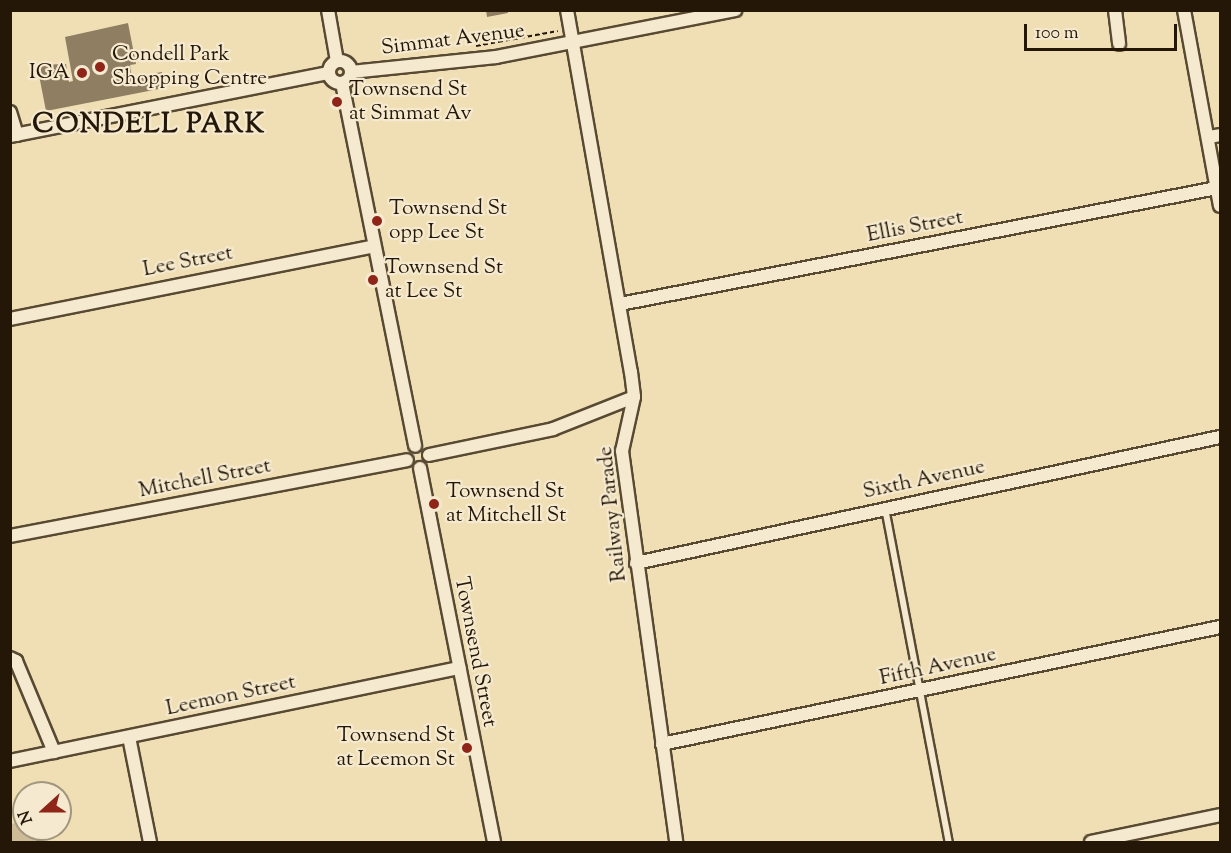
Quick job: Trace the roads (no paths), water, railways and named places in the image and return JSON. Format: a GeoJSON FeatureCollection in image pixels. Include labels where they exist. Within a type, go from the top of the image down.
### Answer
{"type":"FeatureCollection","features":[{"type":"Feature","properties":{"kind":"street"},"geometry":{"type":"LineString","coordinates":[[10,112],[14,135],[329,73],[337,61],[328,10]]}},
{"type":"Feature","properties":{"kind":"street","name":"Railway Parade"},"geometry":{"type":"LineString","coordinates":[[567,10],[620,304],[634,398],[622,452],[675,843]]}},
{"type":"Feature","properties":{"kind":"street","name":"Simmat Avenue"},"geometry":{"type":"LineString","coordinates":[[351,72],[496,57],[735,10]]}},
{"type":"Feature","properties":{"kind":"street"},"geometry":{"type":"LineString","coordinates":[[1115,10],[1119,44]]}},
{"type":"Feature","properties":{"kind":"street"},"geometry":{"type":"LineString","coordinates":[[1184,10],[1215,136],[1217,188],[1221,206]]}},
{"type":"Feature","properties":{"kind":"street"},"geometry":{"type":"LineString","coordinates":[[337,61],[347,63],[351,72],[342,83]]}},
{"type":"Feature","properties":{"kind":"street"},"geometry":{"type":"LineString","coordinates":[[329,73],[332,80],[342,83]]}},
{"type":"Feature","properties":{"kind":"street"},"geometry":{"type":"LineString","coordinates":[[342,83],[416,446]]}},
{"type":"Feature","properties":{"kind":"street","name":"Ellis Street"},"geometry":{"type":"LineString","coordinates":[[620,304],[1217,188]]}},
{"type":"Feature","properties":{"kind":"street","name":"Lee Street"},"geometry":{"type":"LineString","coordinates":[[10,319],[374,246]]}},
{"type":"Feature","properties":{"kind":"street"},"geometry":{"type":"LineString","coordinates":[[429,455],[553,429],[634,398]]}},
{"type":"Feature","properties":{"kind":"street","name":"Sixth Avenue"},"geometry":{"type":"LineString","coordinates":[[636,562],[1221,437]]}},
{"type":"Feature","properties":{"kind":"street"},"geometry":{"type":"LineString","coordinates":[[416,446],[423,447],[429,455],[426,465],[420,468],[414,468],[407,460],[408,453],[416,446]]}},
{"type":"Feature","properties":{"kind":"street","name":"Mitchell Street"},"geometry":{"type":"LineString","coordinates":[[10,536],[407,460]]}},
{"type":"Feature","properties":{"kind":"street","name":"Townsend Street"},"geometry":{"type":"LineString","coordinates":[[420,468],[494,843]]}},
{"type":"Feature","properties":{"kind":"street","name":"Fifth Avenue"},"geometry":{"type":"LineString","coordinates":[[662,744],[1221,627]]}},
{"type":"Feature","properties":{"kind":"street"},"geometry":{"type":"LineString","coordinates":[[10,658],[16,661],[54,752]]}},
{"type":"Feature","properties":{"kind":"street","name":"Leemon Street"},"geometry":{"type":"LineString","coordinates":[[10,761],[459,669]]}},
{"type":"Feature","properties":{"kind":"street"},"geometry":{"type":"LineString","coordinates":[[129,737],[150,843]]}},
{"type":"Feature","properties":{"kind":"street"},"geometry":{"type":"LineString","coordinates":[[1091,843],[1221,815]]}},
{"type":"Feature","properties":{"kind":"lane"},"geometry":{"type":"LineString","coordinates":[[885,508],[949,843]]}},
{"type":"Feature","properties":{"kind":"place","name":"Condell Park Shopping Centre"},"geometry":{"type":"Point","coordinates":[100,67]}},
{"type":"Feature","properties":{"kind":"place","name":"IGA"},"geometry":{"type":"Point","coordinates":[82,73]}},
{"type":"Feature","properties":{"kind":"place","name":"Townsend St at Simmat Av"},"geometry":{"type":"Point","coordinates":[337,102]}},
{"type":"Feature","properties":{"kind":"place","name":"Townsend St opp Lee St"},"geometry":{"type":"Point","coordinates":[377,221]}},
{"type":"Feature","properties":{"kind":"place","name":"Townsend St at Lee St"},"geometry":{"type":"Point","coordinates":[373,280]}},
{"type":"Feature","properties":{"kind":"place","name":"Townsend St at Mitchell St"},"geometry":{"type":"Point","coordinates":[434,504]}},
{"type":"Feature","properties":{"kind":"place","name":"Townsend St at Leemon St"},"geometry":{"type":"Point","coordinates":[467,748]}},
{"type":"Feature","properties":{"kind":"district","name":"CONDELL PARK"},"geometry":{"type":"Point","coordinates":[149,126]}}]}
